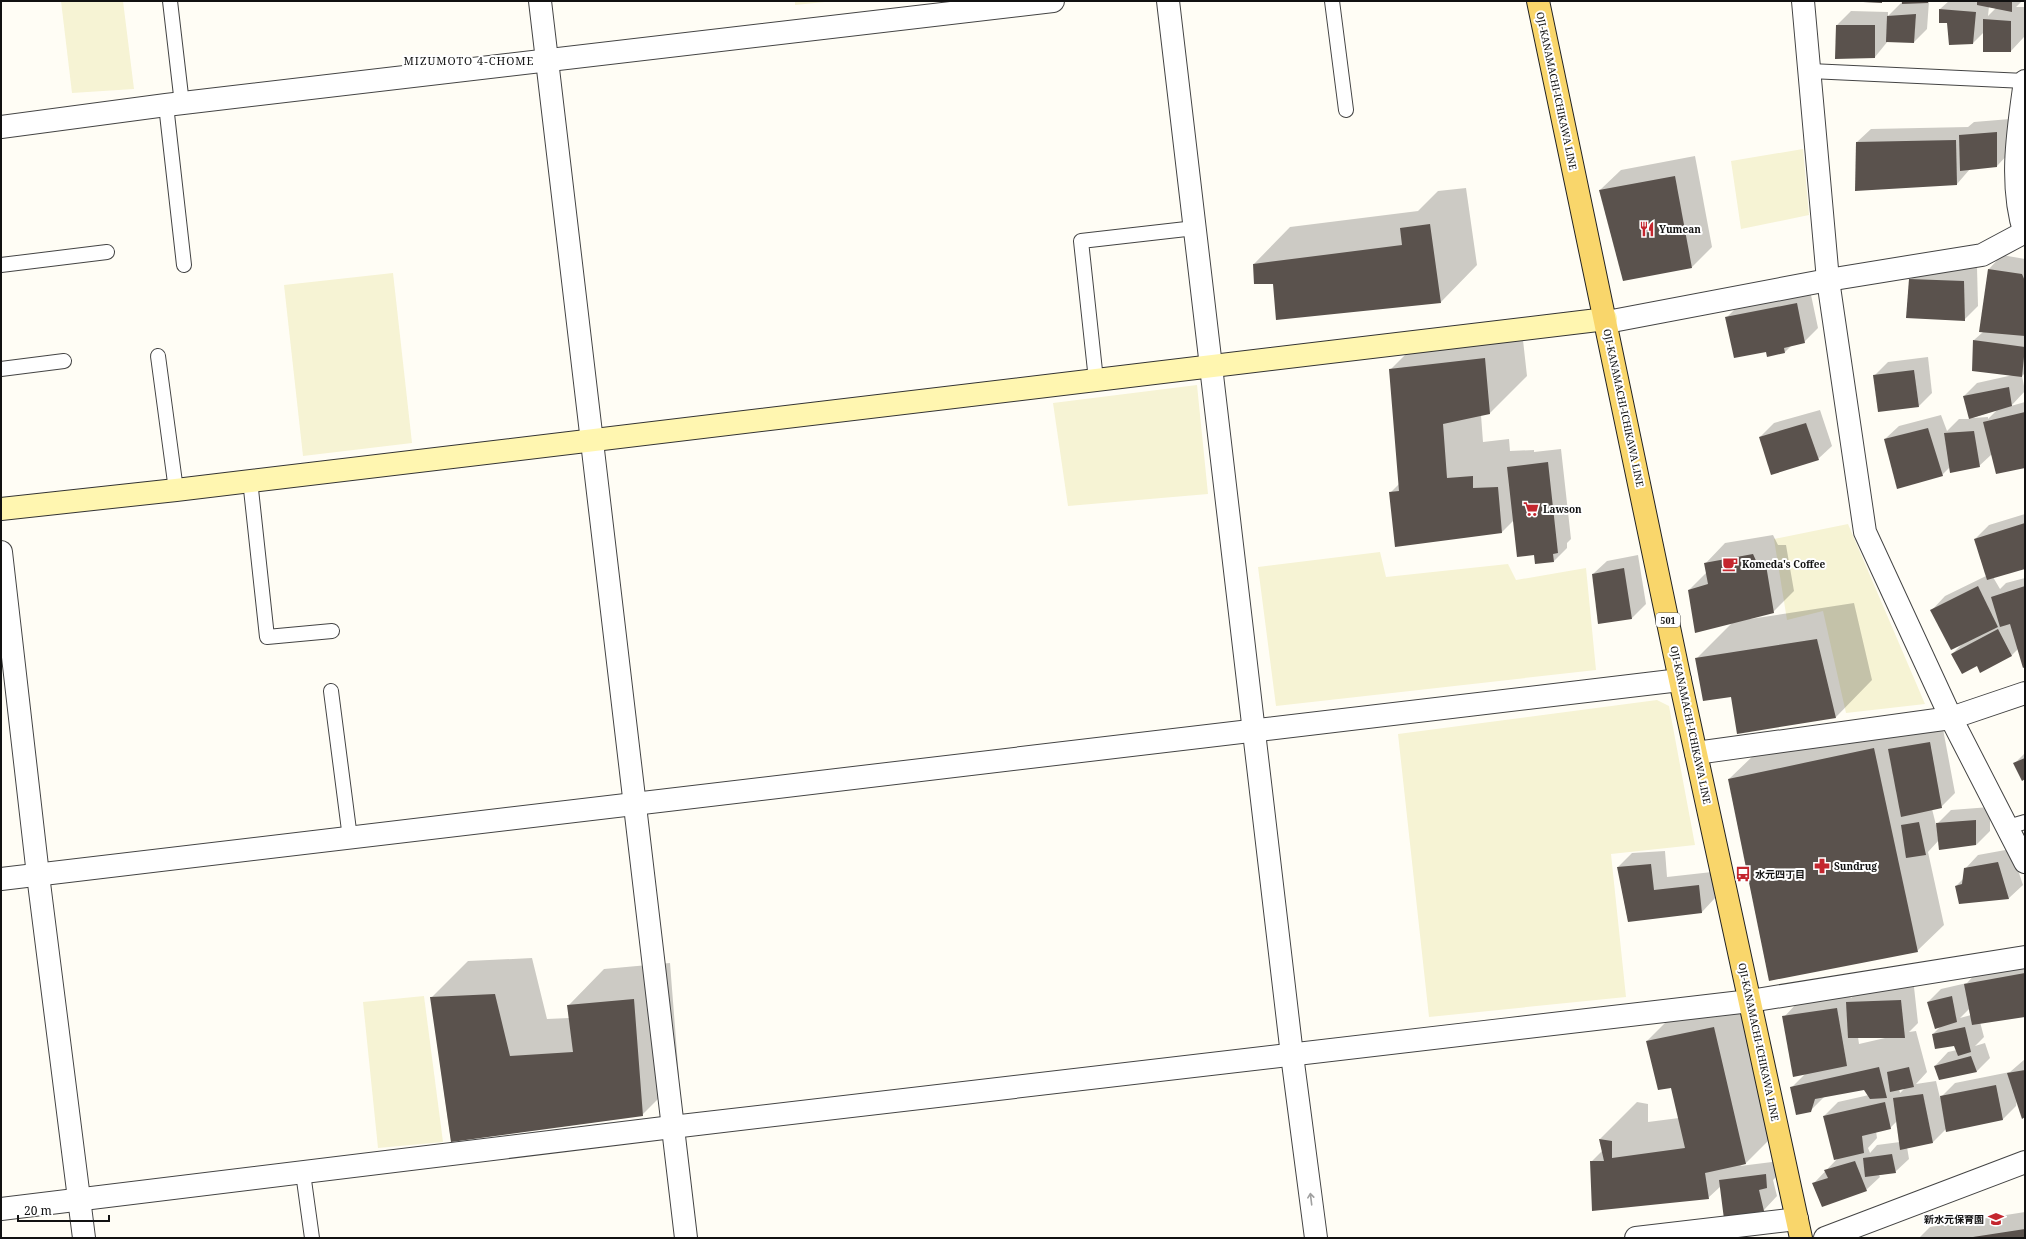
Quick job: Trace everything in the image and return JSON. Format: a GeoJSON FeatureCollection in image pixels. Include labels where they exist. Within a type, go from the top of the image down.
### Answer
{"type":"FeatureCollection","features":[{"type":"Feature","properties":{"kind":"main road","name":"OJI-KANAMACHI-ICHIKAWA LINE"},"geometry":{"type":"LineString","coordinates":[[1538,1],[1680,680],[1799,1229]]}},
{"type":"Feature","properties":{"kind":"street"},"geometry":{"type":"LineString","coordinates":[[540,1],[686,1238]]}},
{"type":"Feature","properties":{"kind":"street"},"geometry":{"type":"LineString","coordinates":[[1,127],[174,104],[547,61],[942,8],[1053,1]]}},
{"type":"Feature","properties":{"kind":"street"},"geometry":{"type":"LineString","coordinates":[[1168,1],[1210,366],[1255,730],[1292,1055],[1316,1238]]}},
{"type":"Feature","properties":{"kind":"street"},"geometry":{"type":"LineString","coordinates":[[1803,1],[1828,280],[1865,532],[1951,718],[2016,825],[2025,862]]}},
{"type":"Feature","properties":{"kind":"street"},"geometry":{"type":"LineString","coordinates":[[1,509],[176,490],[1210,366],[1606,321],[1828,280],[1982,254],[2025,233],[2018,211],[2017,181],[2018,130],[2025,81]]}},
{"type":"Feature","properties":{"kind":"street"},"geometry":{"type":"LineString","coordinates":[[1,552],[38,875],[84,1238]]}},
{"type":"Feature","properties":{"kind":"street"},"geometry":{"type":"LineString","coordinates":[[1,879],[636,805],[1680,680]]}},
{"type":"Feature","properties":{"kind":"street"},"geometry":{"type":"LineString","coordinates":[[1696,753],[1951,718],[2025,693]]}},
{"type":"Feature","properties":{"kind":"street"},"geometry":{"type":"LineString","coordinates":[[1,1209],[672,1127],[1750,1001],[2025,957]]}},
{"type":"Feature","properties":{"kind":"street"},"geometry":{"type":"LineString","coordinates":[[1825,1238],[2025,1162]]}},
{"type":"Feature","properties":{"kind":"street"},"geometry":{"type":"LineString","coordinates":[[1636,1238],[1799,1229]]}},
{"type":"Feature","properties":{"kind":"lane"},"geometry":{"type":"LineString","coordinates":[[170,1],[174,104],[184,265]]}},
{"type":"Feature","properties":{"kind":"lane"},"geometry":{"type":"LineString","coordinates":[[1332,1],[1346,110]]}},
{"type":"Feature","properties":{"kind":"lane"},"geometry":{"type":"LineString","coordinates":[[1810,72],[2025,81]]}},
{"type":"Feature","properties":{"kind":"lane"},"geometry":{"type":"LineString","coordinates":[[1096,380],[1081,241],[1195,228]]}},
{"type":"Feature","properties":{"kind":"lane"},"geometry":{"type":"LineString","coordinates":[[1,265],[107,252]]}},
{"type":"Feature","properties":{"kind":"lane"},"geometry":{"type":"LineString","coordinates":[[158,356],[176,490]]}},
{"type":"Feature","properties":{"kind":"lane"},"geometry":{"type":"LineString","coordinates":[[1,369],[64,361]]}},
{"type":"Feature","properties":{"kind":"lane"},"geometry":{"type":"LineString","coordinates":[[250,480],[267,637],[332,631]]}},
{"type":"Feature","properties":{"kind":"lane"},"geometry":{"type":"LineString","coordinates":[[331,691],[350,838]]}},
{"type":"Feature","properties":{"kind":"lane"},"geometry":{"type":"LineString","coordinates":[[303,1173],[312,1238]]}},
{"type":"Feature","properties":{"kind":"shaded area"},"geometry":{"type":"Polygon","coordinates":[[[61,1],[123,1],[134,89],[72,93],[61,1]]]}},
{"type":"Feature","properties":{"kind":"shaded area"},"geometry":{"type":"Polygon","coordinates":[[[795,1],[835,1],[795,5],[795,1]]]}},
{"type":"Feature","properties":{"kind":"shaded area"},"geometry":{"type":"Polygon","coordinates":[[[1803,149],[1809,215],[1741,229],[1731,161],[1803,149]]]}},
{"type":"Feature","properties":{"kind":"shaded area"},"geometry":{"type":"Polygon","coordinates":[[[393,273],[412,443],[303,456],[284,285],[393,273]]]}},
{"type":"Feature","properties":{"kind":"shaded area"},"geometry":{"type":"Polygon","coordinates":[[[1197,385],[1208,494],[1068,506],[1053,403],[1197,385]]]}},
{"type":"Feature","properties":{"kind":"shaded area"},"geometry":{"type":"Polygon","coordinates":[[[1848,524],[1925,704],[1846,713],[1823,611],[1787,620],[1774,539],[1848,524]]]}},
{"type":"Feature","properties":{"kind":"shaded area"},"geometry":{"type":"Polygon","coordinates":[[[1380,552],[1386,577],[1508,564],[1516,580],[1586,568],[1596,670],[1276,706],[1258,567],[1380,552]]]}},
{"type":"Feature","properties":{"kind":"shaded area"},"geometry":{"type":"Polygon","coordinates":[[[1657,700],[1669,706],[1695,845],[1611,854],[1626,997],[1429,1017],[1398,734],[1657,700]]]}},
{"type":"Feature","properties":{"kind":"shaded area"},"geometry":{"type":"Polygon","coordinates":[[[424,996],[443,1142],[378,1148],[363,1002],[424,996]]]}},
{"type":"Feature","properties":{"kind":"building"},"geometry":{"type":"Polygon","coordinates":[[[1882,1],[1882,3],[1863,2],[1882,1]]]}},
{"type":"Feature","properties":{"kind":"building"},"geometry":{"type":"Polygon","coordinates":[[[1902,1],[1928,1],[1928,3],[1902,4],[1902,1]]]}},
{"type":"Feature","properties":{"kind":"building"},"geometry":{"type":"Polygon","coordinates":[[[1977,1],[2012,1],[2012,12],[1977,5],[1977,1]]]}},
{"type":"Feature","properties":{"kind":"building"},"geometry":{"type":"Polygon","coordinates":[[[1939,9],[1976,12],[1973,44],[1949,45],[1947,23],[1939,23],[1939,9]]]}},
{"type":"Feature","properties":{"kind":"building"},"geometry":{"type":"Polygon","coordinates":[[[1916,14],[1914,43],[1886,42],[1887,16],[1916,14]]]}},
{"type":"Feature","properties":{"kind":"building"},"geometry":{"type":"Polygon","coordinates":[[[1983,19],[2011,21],[2011,52],[1983,52],[1983,19]]]}},
{"type":"Feature","properties":{"kind":"building"},"geometry":{"type":"Polygon","coordinates":[[[1836,25],[1875,25],[1875,58],[1835,59],[1836,25]]]}},
{"type":"Feature","properties":{"kind":"building"},"geometry":{"type":"Polygon","coordinates":[[[1997,132],[1997,167],[1960,171],[1959,135],[1997,132]]]}},
{"type":"Feature","properties":{"kind":"building"},"geometry":{"type":"Polygon","coordinates":[[[1956,140],[1957,185],[1855,191],[1856,142],[1956,140]]]}},
{"type":"Feature","properties":{"kind":"building","name":"Yumean"},"geometry":{"type":"Polygon","coordinates":[[[1675,176],[1692,268],[1623,281],[1599,190],[1675,176]]]}},
{"type":"Feature","properties":{"kind":"building"},"geometry":{"type":"Polygon","coordinates":[[[1430,224],[1441,303],[1276,320],[1273,284],[1254,284],[1253,264],[1402,245],[1400,228],[1430,224]]]}},
{"type":"Feature","properties":{"kind":"building"},"geometry":{"type":"Polygon","coordinates":[[[1988,269],[2022,274],[2025,281],[2025,336],[1979,332],[1988,269]]]}},
{"type":"Feature","properties":{"kind":"building"},"geometry":{"type":"Polygon","coordinates":[[[1909,279],[1964,281],[1965,321],[1906,318],[1909,279]]]}},
{"type":"Feature","properties":{"kind":"building"},"geometry":{"type":"Polygon","coordinates":[[[1797,303],[1805,343],[1784,348],[1785,353],[1767,357],[1766,352],[1734,358],[1725,317],[1797,303]]]}},
{"type":"Feature","properties":{"kind":"building"},"geometry":{"type":"Polygon","coordinates":[[[1973,340],[2025,347],[2022,377],[1972,371],[1973,340]]]}},
{"type":"Feature","properties":{"kind":"building"},"geometry":{"type":"Polygon","coordinates":[[[1485,358],[1490,414],[1443,424],[1447,478],[1473,476],[1473,488],[1498,487],[1502,533],[1395,547],[1389,492],[1399,491],[1389,369],[1485,358]]]}},
{"type":"Feature","properties":{"kind":"building"},"geometry":{"type":"Polygon","coordinates":[[[1914,370],[1919,407],[1878,412],[1873,375],[1914,370]]]}},
{"type":"Feature","properties":{"kind":"building"},"geometry":{"type":"Polygon","coordinates":[[[2009,387],[2012,406],[1969,419],[1963,396],[2009,387]]]}},
{"type":"Feature","properties":{"kind":"building"},"geometry":{"type":"Polygon","coordinates":[[[2025,412],[2025,468],[1996,474],[1983,422],[2025,412]]]}},
{"type":"Feature","properties":{"kind":"building"},"geometry":{"type":"Polygon","coordinates":[[[1806,423],[1819,460],[1771,475],[1759,437],[1806,423]]]}},
{"type":"Feature","properties":{"kind":"building"},"geometry":{"type":"Polygon","coordinates":[[[1928,428],[1943,476],[1897,489],[1884,439],[1928,428]]]}},
{"type":"Feature","properties":{"kind":"building"},"geometry":{"type":"Polygon","coordinates":[[[1974,431],[1980,467],[1950,473],[1944,433],[1974,431]]]}},
{"type":"Feature","properties":{"kind":"building"},"geometry":{"type":"Polygon","coordinates":[[[1548,462],[1558,553],[1553,554],[1554,562],[1535,564],[1534,555],[1517,557],[1507,467],[1548,462]]]}},
{"type":"Feature","properties":{"kind":"building"},"geometry":{"type":"Polygon","coordinates":[[[2025,523],[2025,569],[1987,580],[1974,539],[2025,523]]]}},
{"type":"Feature","properties":{"kind":"building"},"geometry":{"type":"Polygon","coordinates":[[[1753,554],[1758,565],[1766,565],[1774,613],[1695,633],[1688,590],[1708,584],[1704,563],[1753,554]]]}},
{"type":"Feature","properties":{"kind":"building"},"geometry":{"type":"Polygon","coordinates":[[[1624,568],[1632,619],[1598,624],[1592,574],[1624,568]]]}},
{"type":"Feature","properties":{"kind":"building"},"geometry":{"type":"Polygon","coordinates":[[[1978,586],[1998,627],[1951,650],[1930,610],[1978,586]]]}},
{"type":"Feature","properties":{"kind":"building"},"geometry":{"type":"Polygon","coordinates":[[[2025,586],[2025,667],[2023,668],[2010,624],[2000,627],[1991,597],[2025,586]]]}},
{"type":"Feature","properties":{"kind":"building"},"geometry":{"type":"Polygon","coordinates":[[[1998,629],[2012,656],[1980,673],[1977,666],[1962,674],[1951,654],[1998,629]]]}},
{"type":"Feature","properties":{"kind":"building"},"geometry":{"type":"Polygon","coordinates":[[[1817,639],[1836,718],[1737,734],[1731,697],[1703,701],[1695,658],[1817,639]]]}},
{"type":"Feature","properties":{"kind":"building"},"geometry":{"type":"Polygon","coordinates":[[[1930,742],[1942,808],[1901,817],[1888,749],[1930,742]]]}},
{"type":"Feature","properties":{"kind":"building","name":"Sundrug"},"geometry":{"type":"Polygon","coordinates":[[[1874,748],[1918,952],[1769,981],[1728,779],[1874,748]]]}},
{"type":"Feature","properties":{"kind":"building"},"geometry":{"type":"Polygon","coordinates":[[[2025,758],[2025,779],[2022,781],[2013,763],[2025,758]]]}},
{"type":"Feature","properties":{"kind":"building"},"geometry":{"type":"Polygon","coordinates":[[[1976,820],[1976,845],[1939,850],[1936,823],[1976,820]]]}},
{"type":"Feature","properties":{"kind":"building"},"geometry":{"type":"Polygon","coordinates":[[[1919,822],[1926,855],[1906,858],[1901,825],[1919,822]]]}},
{"type":"Feature","properties":{"kind":"building"},"geometry":{"type":"Polygon","coordinates":[[[1998,862],[2009,899],[1959,904],[1955,886],[1962,884],[1964,868],[1998,862]]]}},
{"type":"Feature","properties":{"kind":"building"},"geometry":{"type":"Polygon","coordinates":[[[1651,864],[1654,890],[1699,885],[1702,913],[1628,922],[1617,867],[1651,864]]]}},
{"type":"Feature","properties":{"kind":"building"},"geometry":{"type":"Polygon","coordinates":[[[2025,973],[2025,1017],[1972,1025],[1964,984],[2025,973]]]}},
{"type":"Feature","properties":{"kind":"building"},"geometry":{"type":"Polygon","coordinates":[[[495,994],[510,1056],[573,1052],[567,1005],[634,999],[643,1116],[451,1142],[430,997],[495,994]]]}},
{"type":"Feature","properties":{"kind":"building"},"geometry":{"type":"Polygon","coordinates":[[[1952,996],[1957,1022],[1935,1029],[1927,1002],[1952,996]]]}},
{"type":"Feature","properties":{"kind":"building"},"geometry":{"type":"Polygon","coordinates":[[[1901,1000],[1905,1038],[1848,1038],[1846,1002],[1901,1000]]]}},
{"type":"Feature","properties":{"kind":"building"},"geometry":{"type":"Polygon","coordinates":[[[1837,1008],[1847,1066],[1793,1077],[1782,1016],[1837,1008]]]}},
{"type":"Feature","properties":{"kind":"building"},"geometry":{"type":"Polygon","coordinates":[[[1714,1027],[1746,1164],[1705,1173],[1709,1199],[1592,1211],[1590,1161],[1604,1161],[1599,1139],[1612,1141],[1612,1158],[1685,1148],[1671,1088],[1658,1090],[1646,1041],[1714,1027]]]}},
{"type":"Feature","properties":{"kind":"building"},"geometry":{"type":"Polygon","coordinates":[[[1965,1027],[1971,1052],[1958,1056],[1954,1046],[1935,1049],[1932,1034],[1965,1027]]]}},
{"type":"Feature","properties":{"kind":"building"},"geometry":{"type":"Polygon","coordinates":[[[1971,1056],[1977,1072],[1939,1080],[1934,1066],[1971,1056]]]}},
{"type":"Feature","properties":{"kind":"building"},"geometry":{"type":"Polygon","coordinates":[[[1879,1067],[1887,1098],[1870,1099],[1864,1090],[1815,1099],[1811,1112],[1796,1115],[1790,1087],[1879,1067]]]}},
{"type":"Feature","properties":{"kind":"building"},"geometry":{"type":"Polygon","coordinates":[[[1909,1067],[1914,1087],[1890,1092],[1887,1072],[1909,1067]]]}},
{"type":"Feature","properties":{"kind":"building"},"geometry":{"type":"Polygon","coordinates":[[[2025,1070],[2025,1117],[2022,1119],[2007,1073],[2025,1070]]]}},
{"type":"Feature","properties":{"kind":"building"},"geometry":{"type":"Polygon","coordinates":[[[1996,1085],[2003,1120],[1946,1132],[1940,1096],[1996,1085]]]}},
{"type":"Feature","properties":{"kind":"building"},"geometry":{"type":"Polygon","coordinates":[[[1923,1094],[1933,1143],[1900,1150],[1893,1098],[1923,1094]]]}},
{"type":"Feature","properties":{"kind":"building"},"geometry":{"type":"Polygon","coordinates":[[[1885,1102],[1891,1129],[1862,1136],[1864,1153],[1834,1160],[1823,1116],[1885,1102]]]}},
{"type":"Feature","properties":{"kind":"building"},"geometry":{"type":"Polygon","coordinates":[[[1892,1154],[1896,1173],[1865,1177],[1863,1158],[1892,1154]]]}},
{"type":"Feature","properties":{"kind":"building"},"geometry":{"type":"Polygon","coordinates":[[[1855,1161],[1867,1191],[1822,1207],[1812,1183],[1828,1178],[1824,1170],[1855,1161]]]}},
{"type":"Feature","properties":{"kind":"building"},"geometry":{"type":"Polygon","coordinates":[[[1766,1174],[1767,1188],[1759,1190],[1764,1211],[1724,1219],[1719,1180],[1766,1174]]]}},
{"type":"Feature","properties":{"kind":"building"},"geometry":{"type":"Polygon","coordinates":[[[2025,1229],[2025,1238],[1973,1238],[1973,1237],[2025,1229]]]}},
{"type":"Feature","properties":{"kind":"place","name":"Yumean"},"geometry":{"type":"Point","coordinates":[1647,229]}},
{"type":"Feature","properties":{"kind":"place","name":"Lawson"},"geometry":{"type":"Point","coordinates":[1531,509]}},
{"type":"Feature","properties":{"kind":"place","name":"Komeda's Coffee"},"geometry":{"type":"Point","coordinates":[1730,564]}},
{"type":"Feature","properties":{"kind":"place","name":"Sundrug"},"geometry":{"type":"Point","coordinates":[1822,866]}},
{"type":"Feature","properties":{"kind":"place","name":"水元四丁目"},"geometry":{"type":"Point","coordinates":[1743,874]}},
{"type":"Feature","properties":{"kind":"place","name":"新水元保育園"},"geometry":{"type":"Point","coordinates":[1996,1219]}},
{"type":"Feature","properties":{"kind":"district","name":"MIZUMOTO 4-CHOME"},"geometry":{"type":"Point","coordinates":[469,60]}}]}
